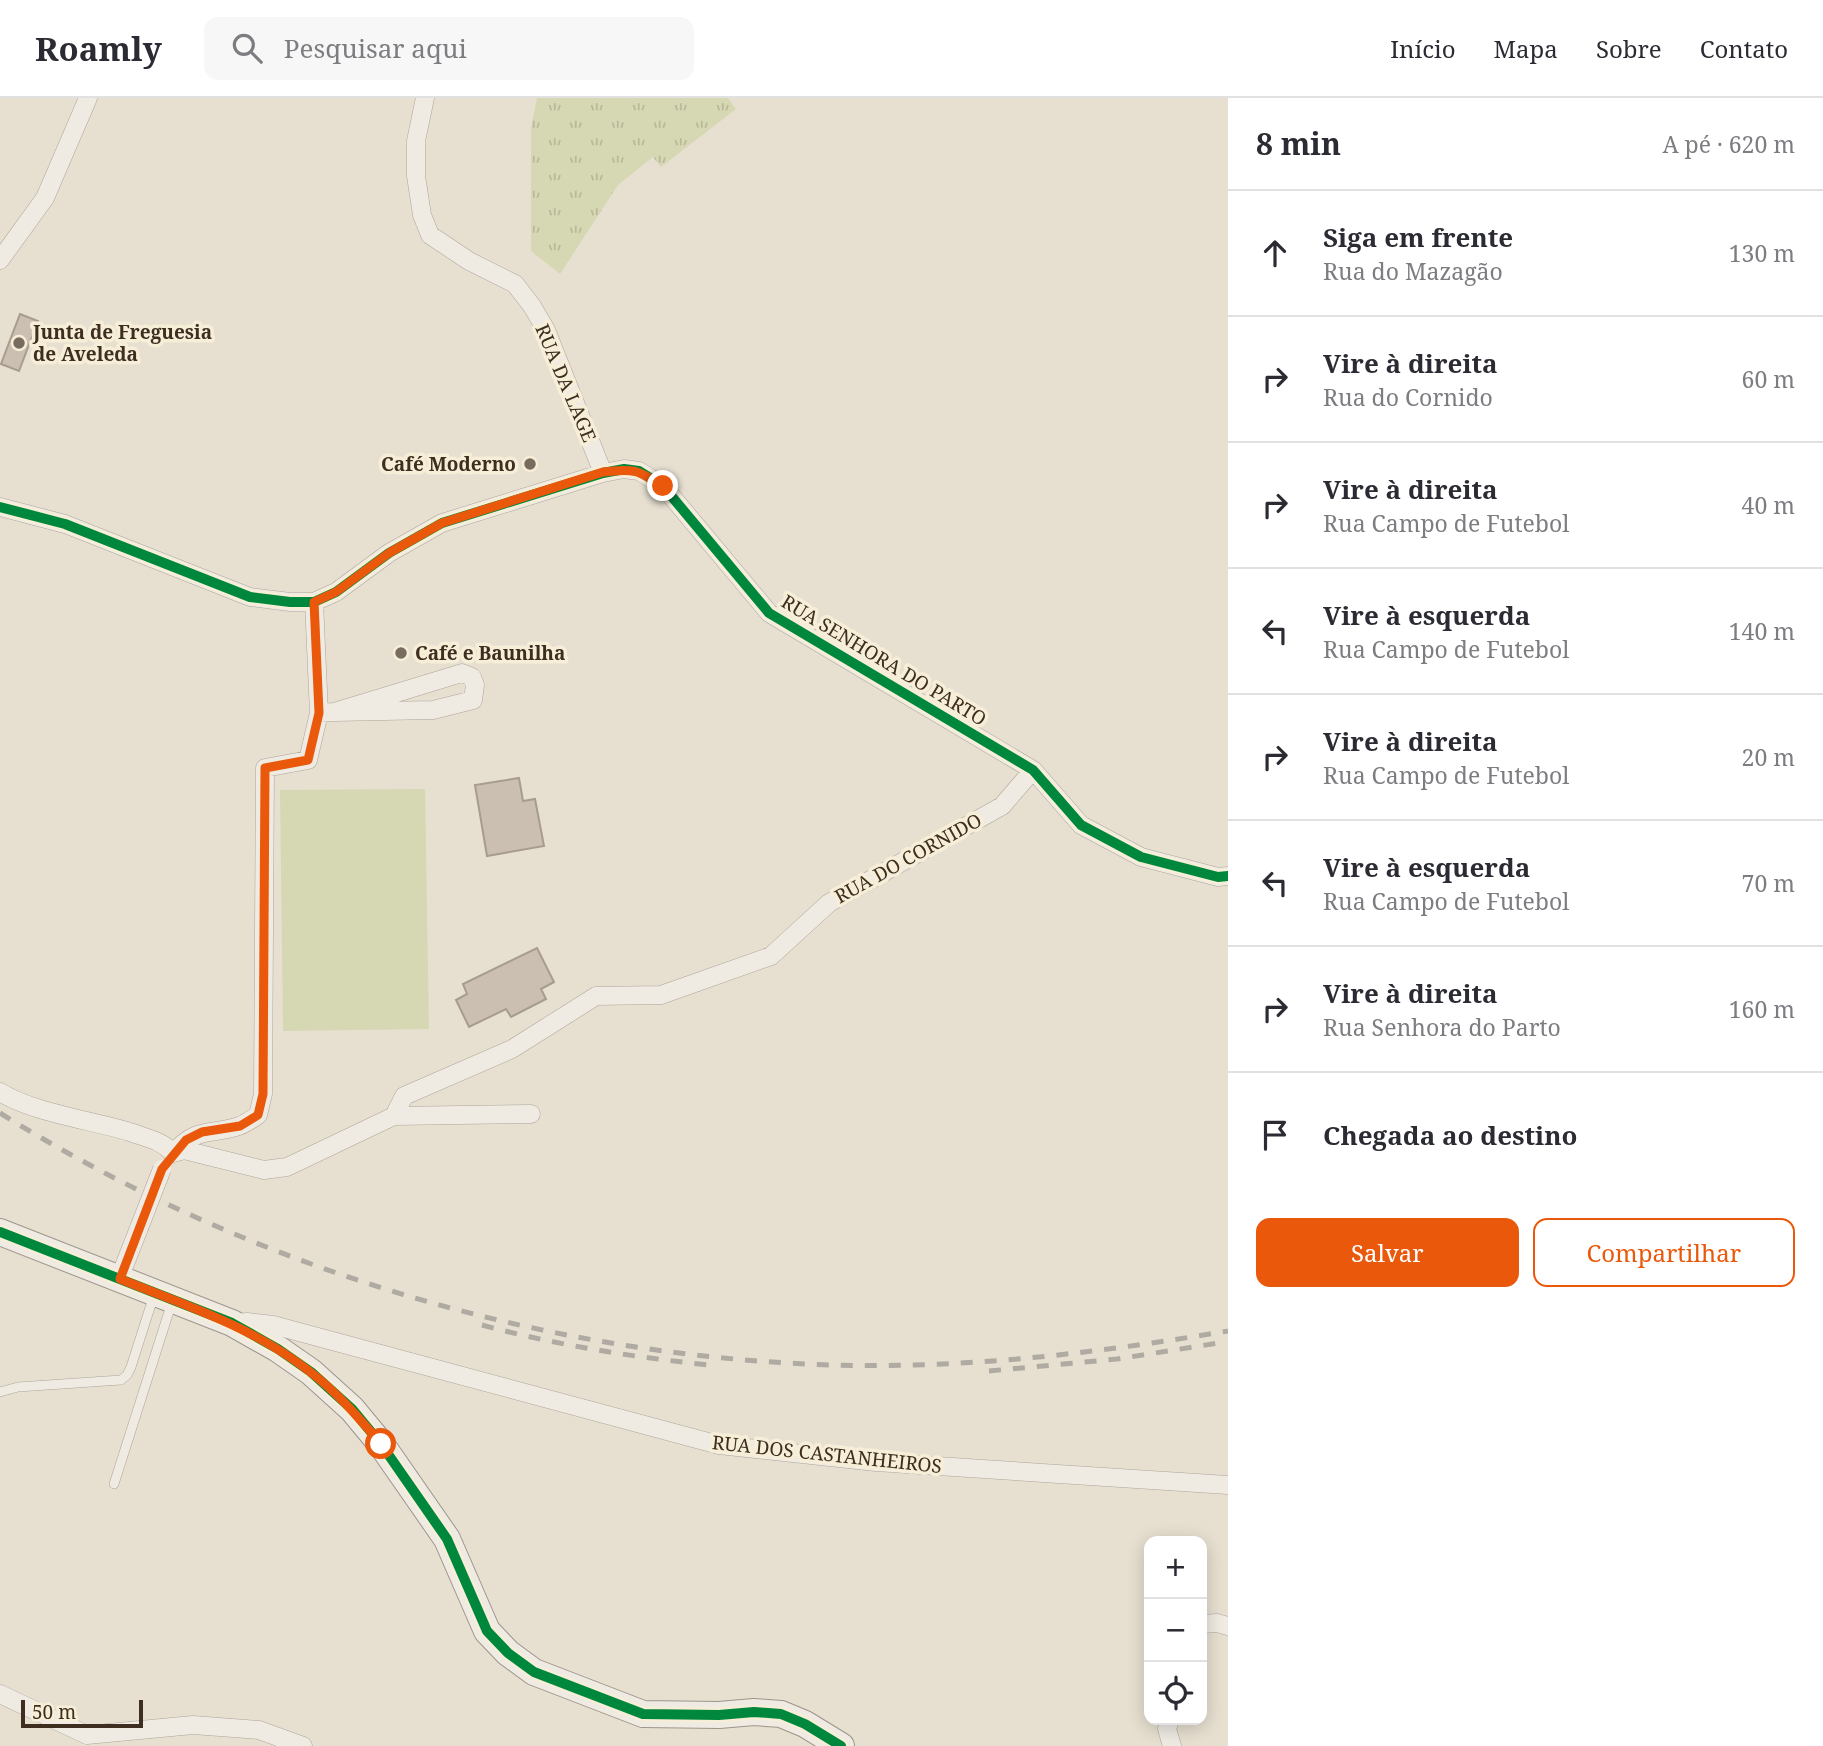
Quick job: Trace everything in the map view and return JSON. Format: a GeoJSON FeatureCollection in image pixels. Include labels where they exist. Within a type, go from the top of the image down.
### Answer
{"type":"FeatureCollection","features":[{"type":"Feature","properties":{"kind":"street"},"geometry":{"type":"LineString","coordinates":[[0,260],[45,198],[89,98]]}},
{"type":"Feature","properties":{"kind":"street","name":"RUA DA LAGE"},"geometry":{"type":"LineString","coordinates":[[425,98],[416,141],[416,176],[422,215],[430,234],[469,261],[515,284],[532,306],[546,330],[603,472]]}},
{"type":"Feature","properties":{"kind":"street","name":"RUA SENHORA DO PARTO"},"geometry":{"type":"LineString","coordinates":[[314,602],[336,592],[389,553],[442,523],[603,472],[624,469],[639,471],[663,486],[769,613],[1033,770],[1081,825],[1141,857],[1218,877],[1228,876]]}},
{"type":"Feature","properties":{"kind":"street"},"geometry":{"type":"LineString","coordinates":[[0,507],[65,524],[250,597],[314,602],[326,713],[308,760],[265,768],[263,1094],[258,1115],[240,1126],[202,1132],[186,1140],[173,1153],[162,1169],[120,1279]]}},
{"type":"Feature","properties":{"kind":"street"},"geometry":{"type":"LineString","coordinates":[[463,673],[472,677],[475,685],[473,700],[433,710],[326,713],[463,673]]}},
{"type":"Feature","properties":{"kind":"street","name":"RUA DO CORNIDO"},"geometry":{"type":"LineString","coordinates":[[0,1092],[16,1102],[100,1123],[164,1143],[173,1153],[184,1150],[264,1170],[287,1167],[394,1116],[404,1096],[512,1049],[596,996],[661,995],[771,956],[829,903],[1002,806],[1033,770]]}},
{"type":"Feature","properties":{"kind":"street"},"geometry":{"type":"LineString","coordinates":[[394,1116],[531,1114]]}},
{"type":"Feature","properties":{"kind":"street"},"geometry":{"type":"LineString","coordinates":[[0,1232],[232,1323],[278,1349],[311,1372],[352,1409],[381,1444],[447,1539],[487,1631],[508,1653],[534,1672],[643,1714],[781,1714],[805,1724],[841,1746]]}},
{"type":"Feature","properties":{"kind":"street","name":"RUA DOS CASTANHEIROS"},"geometry":{"type":"LineString","coordinates":[[232,1323],[273,1325],[719,1445],[876,1462],[1228,1485]]}},
{"type":"Feature","properties":{"kind":"street"},"geometry":{"type":"LineString","coordinates":[[1207,1624],[1217,1623],[1228,1626]]}},
{"type":"Feature","properties":{"kind":"street"},"geometry":{"type":"LineString","coordinates":[[0,1694],[87,1735],[193,1725],[259,1730],[303,1746]]}},
{"type":"Feature","properties":{"kind":"street"},"geometry":{"type":"LineString","coordinates":[[1168,1725],[1172,1746]]}},
{"type":"Feature","properties":{"kind":"lane"},"geometry":{"type":"LineString","coordinates":[[0,1392],[18,1387],[121,1380],[131,1367],[163,1296]]}},
{"type":"Feature","properties":{"kind":"lane"},"geometry":{"type":"LineString","coordinates":[[114,1484],[163,1296]]}},
{"type":"Feature","properties":{"kind":"green space"},"geometry":{"type":"Polygon","coordinates":[[[537,98],[728,98],[736,109],[661,167],[653,157],[618,185],[560,274],[531,251],[531,128],[537,98]]]}},
{"type":"Feature","properties":{"kind":"green space"},"geometry":{"type":"Polygon","coordinates":[[[425,789],[429,1029],[283,1031],[280,790],[425,789]]]}},
{"type":"Feature","properties":{"kind":"building","name":"Junta de Freguesia de Aveleda"},"geometry":{"type":"Polygon","coordinates":[[[20,314],[38,321],[19,371],[1,364],[20,314]]]}},
{"type":"Feature","properties":{"kind":"building"},"geometry":{"type":"Polygon","coordinates":[[[519,778],[523,801],[535,799],[544,846],[487,856],[475,785],[519,778]]]}},
{"type":"Feature","properties":{"kind":"building"},"geometry":{"type":"Polygon","coordinates":[[[537,948],[554,982],[541,989],[546,999],[511,1017],[506,1009],[469,1027],[456,1000],[467,994],[463,984],[537,948]]]}},
{"type":"Feature","properties":{"kind":"railway"},"geometry":{"type":"LineString","coordinates":[[0,1113],[95,1168],[193,1216],[295,1258],[400,1293],[506,1322],[614,1343],[723,1358],[882,1366],[1031,1358],[1228,1331]]}},
{"type":"Feature","properties":{"kind":"railway"},"geometry":{"type":"LineString","coordinates":[[482,1325],[594,1350],[709,1365]]}},
{"type":"Feature","properties":{"kind":"railway"},"geometry":{"type":"LineString","coordinates":[[989,1371],[1117,1359],[1225,1342]]}},
{"type":"Feature","properties":{"kind":"cycle path"},"geometry":{"type":"LineString","coordinates":[[0,507],[65,524],[250,597],[314,602],[336,592],[389,553],[442,523],[603,473],[624,469],[639,471],[663,486],[769,613],[1033,770],[1081,825],[1141,857],[1218,877],[1228,876]]}},
{"type":"Feature","properties":{"kind":"cycle path"},"geometry":{"type":"LineString","coordinates":[[0,1232],[232,1323],[278,1349],[311,1372],[352,1409],[381,1444],[447,1539],[487,1631],[508,1653],[534,1672],[643,1714],[781,1714],[805,1724],[841,1746]]}},
{"type":"Feature","properties":{"kind":"place","name":"Junta de Freguesia de Aveleda"},"geometry":{"type":"Point","coordinates":[19,343]}},
{"type":"Feature","properties":{"kind":"place","name":"Café Moderno"},"geometry":{"type":"Point","coordinates":[530,464]}},
{"type":"Feature","properties":{"kind":"place","name":"Café e Baunilha"},"geometry":{"type":"Point","coordinates":[401,653]}},
{"type":"Feature","properties":{"kind":"route"},"geometry":{"type":"LineString","coordinates":[[381,1444],[352,1409],[311,1372],[278,1349],[232,1323],[120,1279],[162,1169],[173,1153],[186,1140],[202,1132],[240,1126],[258,1115],[263,1094],[265,768],[308,760],[319,713],[314,602],[336,592],[389,553],[442,523],[603,472],[624,469],[639,471],[663,486]]}}]}
